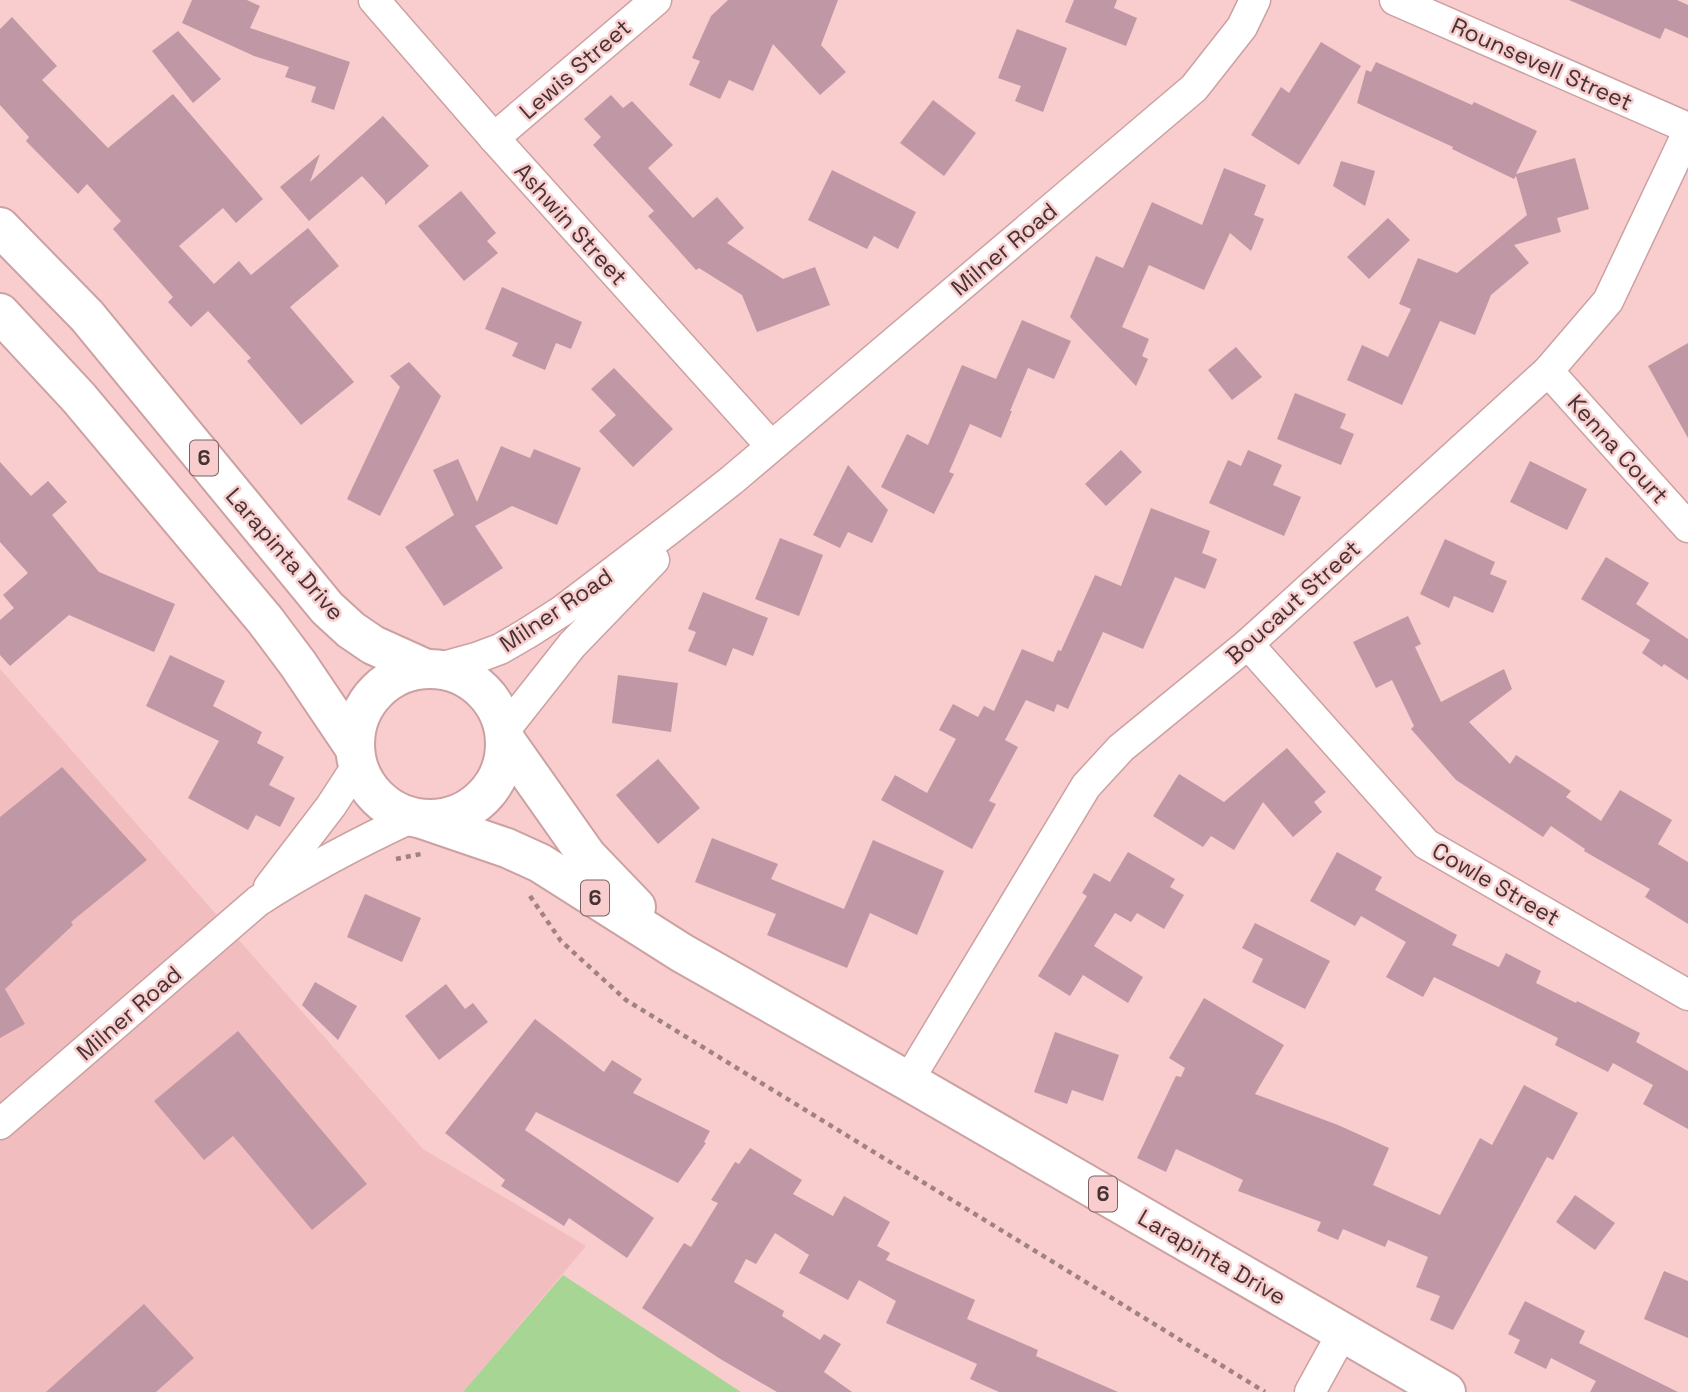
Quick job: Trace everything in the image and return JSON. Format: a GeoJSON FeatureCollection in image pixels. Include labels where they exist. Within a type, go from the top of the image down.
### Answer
{"type":"FeatureCollection","features":[{"type":"Feature","properties":{"kind":"main road","name":"Larapinta Drive"},"geometry":{"type":"LineString","coordinates":[[0,227],[86,316],[327,608],[351,630],[373,645],[430,669]]}},
{"type":"Feature","properties":{"kind":"main road","name":"6"},"geometry":{"type":"LineString","coordinates":[[0,313],[79,398],[265,620],[298,664],[356,757],[365,784],[378,799],[398,813],[418,818]]}},
{"type":"Feature","properties":{"kind":"main road","name":"6"},"geometry":{"type":"LineString","coordinates":[[430,669],[448,671],[465,678],[484,692],[498,711],[505,736]]}},
{"type":"Feature","properties":{"kind":"main road"},"geometry":{"type":"LineString","coordinates":[[356,757],[357,723],[368,702],[384,684],[406,673],[430,669]]}},
{"type":"Feature","properties":{"kind":"main road","name":"Larapinta Drive"},"geometry":{"type":"LineString","coordinates":[[505,736],[587,856],[625,896],[665,932],[760,996]]}},
{"type":"Feature","properties":{"kind":"main road"},"geometry":{"type":"LineString","coordinates":[[418,818],[445,818],[456,815],[467,811],[485,796],[498,778],[505,756],[505,736]]}},
{"type":"Feature","properties":{"kind":"main road","name":"Larapinta Drive"},"geometry":{"type":"LineString","coordinates":[[418,818],[507,848],[540,863],[682,953],[1446,1392]]}},
{"type":"Feature","properties":{"kind":"street","name":"Ashwin Street"},"geometry":{"type":"LineString","coordinates":[[374,0],[494,138],[771,446]]}},
{"type":"Feature","properties":{"kind":"street","name":"Lewis Street"},"geometry":{"type":"LineString","coordinates":[[494,138],[656,0]]}},
{"type":"Feature","properties":{"kind":"street","name":"Milner Road"},"geometry":{"type":"LineString","coordinates":[[430,669],[476,659],[526,634],[562,611],[732,480],[1194,88],[1242,27],[1255,0]]}},
{"type":"Feature","properties":{"kind":"street","name":"Rounsevell Street"},"geometry":{"type":"LineString","coordinates":[[1395,0],[1688,130]]}},
{"type":"Feature","properties":{"kind":"street","name":"Boucaut Street"},"geometry":{"type":"LineString","coordinates":[[908,1081],[1087,786],[1121,748],[1248,644],[1548,371],[1608,301],[1688,130]]}},
{"type":"Feature","properties":{"kind":"street","name":"Kenna Court"},"geometry":{"type":"LineString","coordinates":[[1548,371],[1688,527]]}},
{"type":"Feature","properties":{"kind":"street","name":"Milner Road"},"geometry":{"type":"LineString","coordinates":[[505,736],[572,645],[732,480]]}},
{"type":"Feature","properties":{"kind":"street","name":"Cowle Street"},"geometry":{"type":"LineString","coordinates":[[1248,644],[1426,844],[1688,995]]}},
{"type":"Feature","properties":{"kind":"street","name":"Milner Road"},"geometry":{"type":"LineString","coordinates":[[258,901],[331,806],[356,757]]}},
{"type":"Feature","properties":{"kind":"street","name":"Milner Road"},"geometry":{"type":"LineString","coordinates":[[0,1124],[258,901],[358,842],[418,818]]}},
{"type":"Feature","properties":{"kind":"street"},"geometry":{"type":"LineString","coordinates":[[1310,1392],[1343,1332]]}},
{"type":"Feature","properties":{"kind":"path"},"geometry":{"type":"LineString","coordinates":[[561,941],[626,1000],[1265,1392]]}},
{"type":"Feature","properties":{"kind":"shaded area"},"geometry":{"type":"Polygon","coordinates":[[[0,669],[423,1149],[586,1246],[463,1392],[0,1392],[0,669]]]}},
{"type":"Feature","properties":{"kind":"green space"},"geometry":{"type":"Polygon","coordinates":[[[563,1275],[741,1392],[463,1392],[563,1275]]]}},
{"type":"Feature","properties":{"kind":"building"},"geometry":{"type":"Polygon","coordinates":[[[192,0],[247,0],[260,6],[250,28],[350,62],[334,110],[311,102],[316,87],[285,77],[289,67],[254,56],[182,23],[192,0]]]}},
{"type":"Feature","properties":{"kind":"building"},"geometry":{"type":"Polygon","coordinates":[[[728,0],[838,0],[821,45],[846,72],[820,95],[773,44],[753,91],[729,80],[720,99],[689,85],[700,61],[692,58],[711,16],[728,0]]]}},
{"type":"Feature","properties":{"kind":"building"},"geometry":{"type":"Polygon","coordinates":[[[1074,0],[1117,0],[1114,8],[1137,18],[1126,46],[1065,22],[1074,0]]]}},
{"type":"Feature","properties":{"kind":"building"},"geometry":{"type":"Polygon","coordinates":[[[1569,0],[1677,0],[1688,5],[1688,38],[1665,28],[1660,39],[1569,0]]]}},
{"type":"Feature","properties":{"kind":"building"},"geometry":{"type":"Polygon","coordinates":[[[12,17],[57,66],[42,80],[108,148],[173,94],[263,199],[236,223],[223,208],[179,246],[214,284],[239,261],[251,275],[308,228],[339,266],[290,307],[354,382],[301,425],[247,361],[251,358],[208,311],[191,327],[168,302],[173,297],[113,229],[121,221],[87,184],[78,194],[26,141],[29,137],[0,105],[0,29],[12,17]]]}},
{"type":"Feature","properties":{"kind":"building"},"geometry":{"type":"Polygon","coordinates":[[[1017,29],[1067,48],[1043,112],[1015,101],[1021,86],[998,78],[1017,29]]]}},
{"type":"Feature","properties":{"kind":"building"},"geometry":{"type":"Polygon","coordinates":[[[178,31],[221,79],[193,103],[152,51],[178,31]]]}},
{"type":"Feature","properties":{"kind":"building"},"geometry":{"type":"Polygon","coordinates":[[[1321,42],[1361,66],[1299,165],[1251,135],[1281,87],[1289,93],[1321,42]]]}},
{"type":"Feature","properties":{"kind":"building"},"geometry":{"type":"Polygon","coordinates":[[[1376,62],[1537,131],[1516,174],[1575,158],[1589,209],[1557,218],[1561,232],[1514,245],[1529,263],[1491,295],[1475,335],[1440,321],[1402,405],[1347,380],[1362,345],[1388,357],[1411,309],[1399,304],[1418,258],[1457,273],[1527,215],[1516,176],[1514,179],[1452,149],[1453,147],[1357,103],[1366,70],[1371,72],[1376,62]]]}},
{"type":"Feature","properties":{"kind":"building"},"geometry":{"type":"Polygon","coordinates":[[[611,95],[623,108],[632,101],[673,145],[648,168],[693,218],[717,197],[744,228],[727,243],[783,279],[815,267],[830,305],[757,332],[742,295],[699,268],[696,270],[648,216],[654,211],[593,145],[601,137],[584,119],[611,95]]]}},
{"type":"Feature","properties":{"kind":"building"},"geometry":{"type":"Polygon","coordinates":[[[933,100],[976,133],[944,176],[900,143],[933,100]]]}},
{"type":"Feature","properties":{"kind":"building"},"geometry":{"type":"Polygon","coordinates":[[[383,116],[429,166],[385,205],[385,201],[362,176],[309,221],[280,187],[320,154],[310,182],[383,116]]]}},
{"type":"Feature","properties":{"kind":"building"},"geometry":{"type":"Polygon","coordinates":[[[1341,161],[1375,171],[1365,206],[1333,186],[1341,161]]]}},
{"type":"Feature","properties":{"kind":"building"},"geometry":{"type":"Polygon","coordinates":[[[1224,168],[1266,185],[1254,215],[1264,219],[1251,251],[1230,233],[1204,290],[1149,265],[1122,327],[1149,339],[1142,356],[1148,359],[1136,386],[1070,317],[1096,256],[1123,268],[1152,202],[1202,225],[1224,168]]]}},
{"type":"Feature","properties":{"kind":"building"},"geometry":{"type":"Polygon","coordinates":[[[832,170],[916,212],[898,249],[874,236],[867,249],[808,220],[832,170]]]}},
{"type":"Feature","properties":{"kind":"building"},"geometry":{"type":"Polygon","coordinates":[[[461,191],[496,233],[487,241],[498,253],[464,281],[418,226],[461,191]]]}},
{"type":"Feature","properties":{"kind":"building"},"geometry":{"type":"Polygon","coordinates":[[[1388,218],[1410,240],[1369,279],[1347,257],[1388,218]]]}},
{"type":"Feature","properties":{"kind":"building"},"geometry":{"type":"Polygon","coordinates":[[[502,287],[582,322],[571,349],[556,343],[545,370],[512,356],[518,343],[485,329],[502,287]]]}},
{"type":"Feature","properties":{"kind":"building"},"geometry":{"type":"Polygon","coordinates":[[[1022,320],[1071,341],[1054,379],[1028,368],[1001,438],[970,424],[949,472],[954,474],[934,514],[881,487],[907,434],[928,445],[962,365],[996,379],[1022,320]]]}},
{"type":"Feature","properties":{"kind":"building"},"geometry":{"type":"Polygon","coordinates":[[[1688,343],[1688,438],[1648,366],[1688,343]]]}},
{"type":"Feature","properties":{"kind":"building"},"geometry":{"type":"Polygon","coordinates":[[[1236,347],[1262,377],[1232,400],[1208,370],[1236,347]]]}},
{"type":"Feature","properties":{"kind":"building"},"geometry":{"type":"Polygon","coordinates":[[[409,362],[441,396],[380,516],[347,499],[400,387],[390,376],[409,362]]]}},
{"type":"Feature","properties":{"kind":"building"},"geometry":{"type":"Polygon","coordinates":[[[614,368],[673,429],[633,467],[599,431],[616,415],[591,389],[614,368]]]}},
{"type":"Feature","properties":{"kind":"building"},"geometry":{"type":"Polygon","coordinates":[[[1295,393],[1346,414],[1340,428],[1354,434],[1341,465],[1277,439],[1295,393]]]}},
{"type":"Feature","properties":{"kind":"building"},"geometry":{"type":"Polygon","coordinates":[[[501,446],[530,458],[534,449],[581,468],[557,525],[512,506],[475,526],[503,568],[444,606],[405,547],[454,515],[433,470],[458,459],[477,502],[501,446]]]}},
{"type":"Feature","properties":{"kind":"building"},"geometry":{"type":"Polygon","coordinates":[[[1121,450],[1142,472],[1106,506],[1085,484],[1121,450]]]}},
{"type":"Feature","properties":{"kind":"building"},"geometry":{"type":"Polygon","coordinates":[[[1248,450],[1282,465],[1273,485],[1301,497],[1284,536],[1209,503],[1228,460],[1241,466],[1248,450]]]}},
{"type":"Feature","properties":{"kind":"building"},"geometry":{"type":"Polygon","coordinates":[[[1530,461],[1587,489],[1567,530],[1510,502],[1530,461]]]}},
{"type":"Feature","properties":{"kind":"building"},"geometry":{"type":"Polygon","coordinates":[[[0,462],[31,496],[48,481],[67,502],[52,515],[99,572],[175,604],[154,652],[69,615],[10,666],[0,655],[0,620],[14,608],[3,595],[28,573],[0,542],[0,462]]]}},
{"type":"Feature","properties":{"kind":"building"},"geometry":{"type":"Polygon","coordinates":[[[848,465],[888,510],[872,543],[848,532],[840,548],[813,535],[848,465]]]}},
{"type":"Feature","properties":{"kind":"building"},"geometry":{"type":"Polygon","coordinates":[[[1151,508],[1210,531],[1202,553],[1217,559],[1205,589],[1175,577],[1143,649],[1103,632],[1068,709],[1057,704],[1054,712],[1026,700],[1005,740],[1018,747],[989,801],[996,804],[972,849],[881,800],[895,775],[927,793],[956,739],[939,730],[953,704],[978,717],[984,706],[994,711],[1022,649],[1053,662],[1058,650],[1061,651],[1095,575],[1121,586],[1151,508]]]}},
{"type":"Feature","properties":{"kind":"building"},"geometry":{"type":"Polygon","coordinates":[[[780,538],[823,555],[799,616],[755,599],[780,538]]]}},
{"type":"Feature","properties":{"kind":"building"},"geometry":{"type":"Polygon","coordinates":[[[1445,539],[1495,562],[1490,574],[1507,581],[1493,613],[1454,596],[1449,608],[1420,594],[1445,539]]]}},
{"type":"Feature","properties":{"kind":"building"},"geometry":{"type":"Polygon","coordinates":[[[1606,557],[1649,583],[1636,604],[1688,639],[1688,680],[1642,653],[1650,640],[1581,599],[1606,557]]]}},
{"type":"Feature","properties":{"kind":"building"},"geometry":{"type":"Polygon","coordinates":[[[703,592],[768,618],[753,656],[733,648],[726,666],[688,651],[696,632],[688,629],[703,592]]]}},
{"type":"Feature","properties":{"kind":"building"},"geometry":{"type":"Polygon","coordinates":[[[1408,616],[1421,644],[1415,647],[1441,702],[1504,669],[1512,689],[1469,722],[1510,764],[1516,755],[1571,791],[1566,797],[1601,821],[1620,790],[1672,820],[1658,844],[1688,862],[1688,924],[1645,897],[1650,889],[1584,851],[1585,849],[1551,826],[1543,837],[1456,780],[1411,729],[1414,726],[1392,680],[1376,688],[1353,642],[1408,616]]]}},
{"type":"Feature","properties":{"kind":"building"},"geometry":{"type":"Polygon","coordinates":[[[170,655],[225,681],[213,706],[262,732],[257,743],[284,757],[269,785],[295,798],[280,827],[256,815],[248,830],[188,798],[219,741],[146,706],[170,655]]]}},
{"type":"Feature","properties":{"kind":"building"},"geometry":{"type":"Polygon","coordinates":[[[618,675],[678,683],[671,732],[612,723],[618,675]]]}},
{"type":"Feature","properties":{"kind":"building"},"geometry":{"type":"Polygon","coordinates":[[[1287,748],[1326,792],[1314,802],[1322,812],[1293,837],[1263,802],[1234,850],[1211,836],[1203,847],[1153,816],[1179,774],[1224,802],[1287,748]]]}},
{"type":"Feature","properties":{"kind":"building"},"geometry":{"type":"Polygon","coordinates":[[[658,759],[700,808],[658,844],[616,795],[658,759]]]}},
{"type":"Feature","properties":{"kind":"building"},"geometry":{"type":"Polygon","coordinates":[[[62,767],[147,860],[71,922],[73,925],[5,989],[25,1024],[0,1038],[0,817],[62,767]]]}},
{"type":"Feature","properties":{"kind":"building"},"geometry":{"type":"Polygon","coordinates":[[[712,838],[778,864],[771,879],[844,909],[873,840],[944,871],[917,935],[870,913],[847,968],[767,935],[776,914],[695,882],[712,838]]]}},
{"type":"Feature","properties":{"kind":"building"},"geometry":{"type":"Polygon","coordinates":[[[1128,852],[1175,879],[1170,887],[1184,895],[1164,929],[1137,913],[1131,922],[1115,913],[1094,946],[1143,977],[1128,1003],[1083,975],[1070,996],[1038,976],[1087,896],[1082,893],[1094,873],[1110,882],[1128,852]]]}},
{"type":"Feature","properties":{"kind":"building"},"geometry":{"type":"Polygon","coordinates":[[[1337,852],[1382,877],[1375,890],[1457,935],[1452,945],[1499,967],[1506,953],[1541,971],[1536,983],[1640,1033],[1636,1042],[1688,1071],[1688,1129],[1643,1104],[1653,1085],[1613,1063],[1608,1072],[1555,1045],[1558,1038],[1434,977],[1423,997],[1386,977],[1406,942],[1361,916],[1355,926],[1310,901],[1337,852]]]}},
{"type":"Feature","properties":{"kind":"building"},"geometry":{"type":"Polygon","coordinates":[[[365,894],[421,918],[402,962],[347,937],[365,894]]]}},
{"type":"Feature","properties":{"kind":"building"},"geometry":{"type":"Polygon","coordinates":[[[1255,923],[1330,961],[1305,1009],[1252,982],[1263,959],[1242,948],[1255,923]]]}},
{"type":"Feature","properties":{"kind":"building"},"geometry":{"type":"Polygon","coordinates":[[[315,982],[357,1006],[338,1040],[302,1005],[315,982]]]}},
{"type":"Feature","properties":{"kind":"building"},"geometry":{"type":"Polygon","coordinates":[[[446,984],[465,1009],[473,1003],[488,1022],[439,1060],[405,1016],[446,984]]]}},
{"type":"Feature","properties":{"kind":"building"},"geometry":{"type":"Polygon","coordinates":[[[1204,998],[1284,1045],[1255,1094],[1338,1125],[1389,1148],[1373,1185],[1440,1215],[1480,1138],[1492,1145],[1524,1085],[1578,1113],[1553,1160],[1547,1157],[1453,1330],[1430,1320],[1440,1296],[1416,1287],[1428,1257],[1388,1240],[1385,1247],[1343,1229],[1338,1240],[1317,1231],[1321,1222],[1238,1191],[1243,1180],[1176,1149],[1166,1172],[1137,1158],[1176,1076],[1181,1077],[1185,1068],[1169,1058],[1204,998]]]}},
{"type":"Feature","properties":{"kind":"building"},"geometry":{"type":"Polygon","coordinates":[[[535,1019],[604,1072],[612,1060],[642,1079],[633,1093],[710,1131],[704,1142],[706,1143],[678,1183],[536,1112],[525,1130],[654,1218],[627,1258],[569,1218],[564,1226],[501,1186],[505,1180],[445,1133],[535,1019]]]}},
{"type":"Feature","properties":{"kind":"building"},"geometry":{"type":"Polygon","coordinates":[[[238,1031],[367,1184],[312,1230],[233,1136],[204,1160],[154,1101],[238,1031]]]}},
{"type":"Feature","properties":{"kind":"building"},"geometry":{"type":"Polygon","coordinates":[[[1055,1032],[1119,1055],[1103,1101],[1072,1090],[1067,1104],[1034,1092],[1055,1032]]]}},
{"type":"Feature","properties":{"kind":"building"},"geometry":{"type":"Polygon","coordinates":[[[750,1148],[802,1180],[793,1194],[833,1216],[844,1196],[890,1222],[877,1246],[890,1253],[886,1260],[975,1300],[967,1319],[1038,1350],[1036,1356],[1118,1392],[999,1392],[970,1379],[977,1364],[886,1323],[896,1301],[859,1280],[848,1300],[799,1273],[809,1255],[775,1233],[756,1264],[746,1259],[734,1282],[784,1311],[782,1316],[820,1340],[824,1334],[841,1344],[824,1372],[852,1392],[777,1392],[642,1308],[684,1243],[691,1247],[718,1203],[711,1200],[735,1162],[739,1164],[750,1148]]]}},
{"type":"Feature","properties":{"kind":"building"},"geometry":{"type":"Polygon","coordinates":[[[1575,1195],[1615,1223],[1595,1250],[1556,1222],[1575,1195]]]}},
{"type":"Feature","properties":{"kind":"building"},"geometry":{"type":"Polygon","coordinates":[[[1664,1271],[1688,1281],[1688,1338],[1644,1319],[1664,1271]]]}},
{"type":"Feature","properties":{"kind":"building"},"geometry":{"type":"Polygon","coordinates":[[[1525,1301],[1585,1331],[1579,1343],[1678,1392],[1590,1392],[1596,1381],[1551,1358],[1546,1369],[1514,1353],[1520,1340],[1508,1334],[1525,1301]]]}},
{"type":"Feature","properties":{"kind":"building"},"geometry":{"type":"Polygon","coordinates":[[[144,1304],[194,1358],[156,1392],[46,1392],[144,1304]]]}}]}
